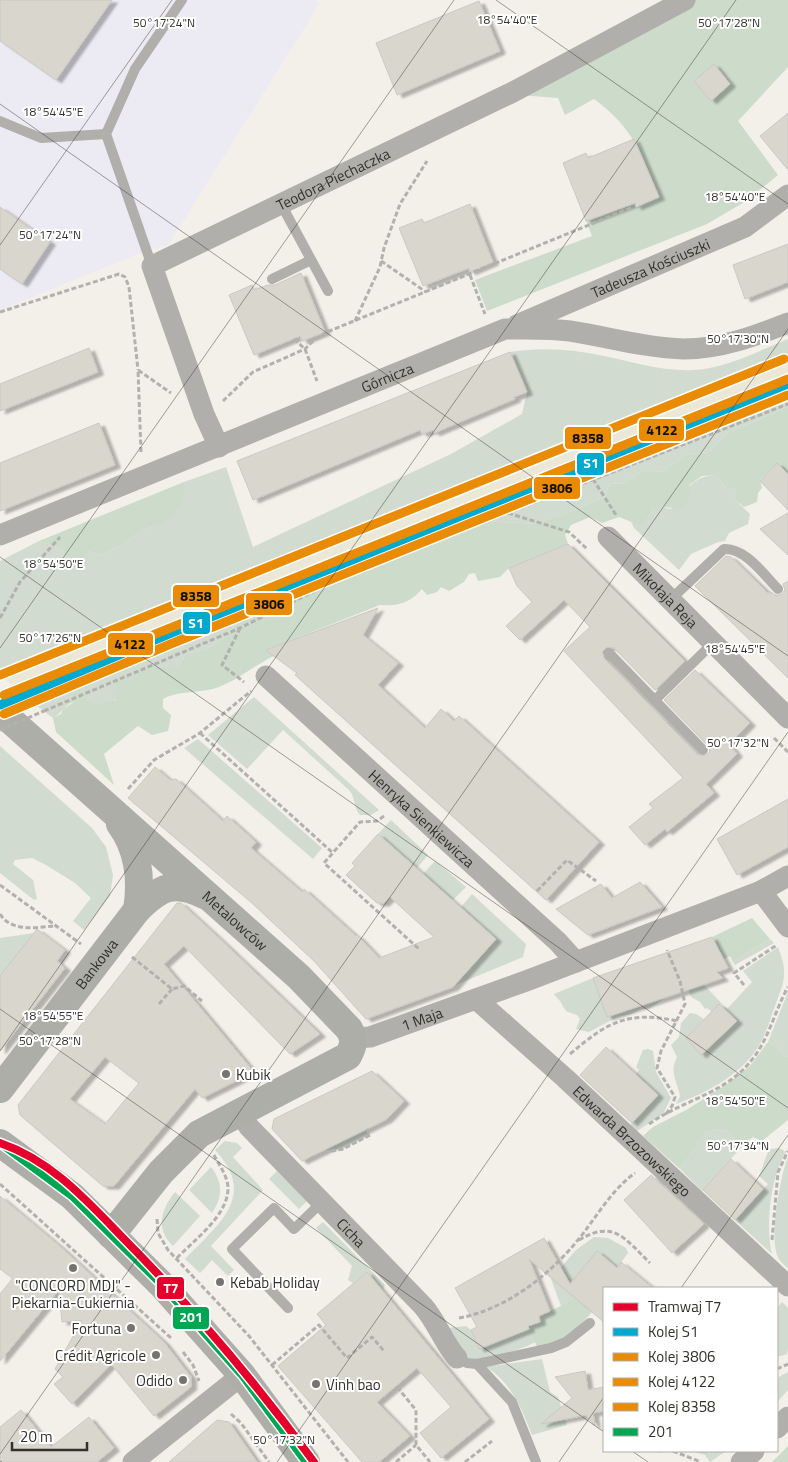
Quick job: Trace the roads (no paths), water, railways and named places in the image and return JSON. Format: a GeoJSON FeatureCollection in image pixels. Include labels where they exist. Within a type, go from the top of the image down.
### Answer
{"type":"FeatureCollection","features":[{"type":"Feature","properties":{"kind":"street","name":"Teodora Piechaczka"},"geometry":{"type":"LineString","coordinates":[[152,266],[513,92],[684,0]]}},
{"type":"Feature","properties":{"kind":"street","name":"Tadeusza Kościuszki"},"geometry":{"type":"LineString","coordinates":[[505,329],[594,293],[745,227],[788,194]]}},
{"type":"Feature","properties":{"kind":"street"},"geometry":{"type":"LineString","coordinates":[[152,266],[204,414],[219,448]]}},
{"type":"Feature","properties":{"kind":"street"},"geometry":{"type":"LineString","coordinates":[[590,335],[581,316],[594,293]]}},
{"type":"Feature","properties":{"kind":"street","name":"Górnicza"},"geometry":{"type":"LineString","coordinates":[[0,535],[219,448],[505,329],[537,328],[590,335],[642,345],[685,349],[718,346],[738,341],[788,323]]}},
{"type":"Feature","properties":{"kind":"street","name":"Mikołaja Reja"},"geometry":{"type":"LineString","coordinates":[[608,536],[712,644],[788,718]]}},
{"type":"Feature","properties":{"kind":"street","name":"Henryka Sienkiewicza"},"geometry":{"type":"LineString","coordinates":[[266,676],[558,942],[576,962]]}},
{"type":"Feature","properties":{"kind":"street","name":"Metalowców"},"geometry":{"type":"LineString","coordinates":[[0,712],[116,802],[212,899],[299,977],[349,1029],[354,1038]]}},
{"type":"Feature","properties":{"kind":"street","name":"Metalowców"},"geometry":{"type":"LineString","coordinates":[[116,802],[138,864],[141,885],[137,910]]}},
{"type":"Feature","properties":{"kind":"street","name":"1 Maja"},"geometry":{"type":"LineString","coordinates":[[354,1038],[370,1037],[576,962],[761,891],[788,876]]}},
{"type":"Feature","properties":{"kind":"street","name":"Bankowa"},"geometry":{"type":"LineString","coordinates":[[0,1089],[137,910],[151,896],[167,887],[176,886],[189,889],[212,899]]}},
{"type":"Feature","properties":{"kind":"street"},"geometry":{"type":"LineString","coordinates":[[761,891],[788,927]]}},
{"type":"Feature","properties":{"kind":"street","name":"Edwarda Brzozowskiego"},"geometry":{"type":"LineString","coordinates":[[476,999],[654,1160],[788,1286]]}},
{"type":"Feature","properties":{"kind":"street"},"geometry":{"type":"LineString","coordinates":[[112,1235],[161,1172],[199,1134],[348,1056],[353,1046],[354,1038]]}},
{"type":"Feature","properties":{"kind":"street","name":"Cicha"},"geometry":{"type":"LineString","coordinates":[[239,1112],[249,1128],[431,1315],[447,1346],[467,1361]]}},
{"type":"Feature","properties":{"kind":"street"},"geometry":{"type":"LineString","coordinates":[[0,1143],[72,1196],[168,1291],[242,1375],[306,1462]]}},
{"type":"Feature","properties":{"kind":"street"},"geometry":{"type":"LineString","coordinates":[[133,1462],[242,1375]]}},
{"type":"Feature","properties":{"kind":"street"},"geometry":{"type":"LineString","coordinates":[[778,1427],[788,1417]]}},
{"type":"Feature","properties":{"kind":"street"},"geometry":{"type":"LineString","coordinates":[[741,1462],[753,1452]]}},
{"type":"Feature","properties":{"kind":"lane"},"geometry":{"type":"LineString","coordinates":[[152,266],[106,134],[134,69],[182,0]]}},
{"type":"Feature","properties":{"kind":"lane"},"geometry":{"type":"LineString","coordinates":[[0,121],[41,138],[106,134]]}},
{"type":"Feature","properties":{"kind":"lane"},"geometry":{"type":"LineString","coordinates":[[281,204],[328,291]]}},
{"type":"Feature","properties":{"kind":"lane"},"geometry":{"type":"LineString","coordinates":[[272,279],[311,260]]}},
{"type":"Feature","properties":{"kind":"lane"},"geometry":{"type":"LineString","coordinates":[[670,600],[718,552],[724,549],[732,549],[745,556],[778,589]]}},
{"type":"Feature","properties":{"kind":"lane"},"geometry":{"type":"LineString","coordinates":[[655,700],[712,644]]}},
{"type":"Feature","properties":{"kind":"lane"},"geometry":{"type":"LineString","coordinates":[[609,653],[703,750]]}},
{"type":"Feature","properties":{"kind":"lane"},"geometry":{"type":"LineString","coordinates":[[288,1308],[232,1249],[274,1208],[294,1229],[322,1202]]}},
{"type":"Feature","properties":{"kind":"lane"},"geometry":{"type":"LineString","coordinates":[[467,1361],[551,1348],[566,1342],[590,1323]]}},
{"type":"Feature","properties":{"kind":"lane"},"geometry":{"type":"LineString","coordinates":[[467,1361],[492,1378],[512,1402],[536,1462]]}},
{"type":"Feature","properties":{"kind":"tram line","name":"T7"},"geometry":{"type":"LineString","coordinates":[[0,1143],[19,1151],[53,1172],[99,1213],[225,1349],[314,1462]]}},
{"type":"Feature","properties":{"kind":"rail line","name":"8358"},"geometry":{"type":"LineString","coordinates":[[0,675],[784,359]]}},
{"type":"Feature","properties":{"kind":"rail line","name":"4122"},"geometry":{"type":"LineString","coordinates":[[4,695],[788,379]]}},
{"type":"Feature","properties":{"kind":"rail line","name":"S1"},"geometry":{"type":"LineString","coordinates":[[0,705],[169,634],[788,384]]}},
{"type":"Feature","properties":{"kind":"rail line","name":"3806"},"geometry":{"type":"LineString","coordinates":[[4,714],[173,643],[788,395]]}},
{"type":"Feature","properties":{"kind":"place","name":"Kubik"},"geometry":{"type":"Point","coordinates":[226,1074]}},
{"type":"Feature","properties":{"kind":"place","name":"\"CONCORD MDJ\" - Piekarnia-Cukiernia"},"geometry":{"type":"Point","coordinates":[73,1268]}},
{"type":"Feature","properties":{"kind":"place","name":"Kebab Holiday"},"geometry":{"type":"Point","coordinates":[220,1282]}},
{"type":"Feature","properties":{"kind":"place","name":"Fortuna"},"geometry":{"type":"Point","coordinates":[131,1328]}},
{"type":"Feature","properties":{"kind":"place","name":"Crédit Agricole"},"geometry":{"type":"Point","coordinates":[156,1355]}},
{"type":"Feature","properties":{"kind":"place","name":"Odido"},"geometry":{"type":"Point","coordinates":[183,1380]}},
{"type":"Feature","properties":{"kind":"place","name":"Vinh bao"},"geometry":{"type":"Point","coordinates":[316,1384]}}]}
